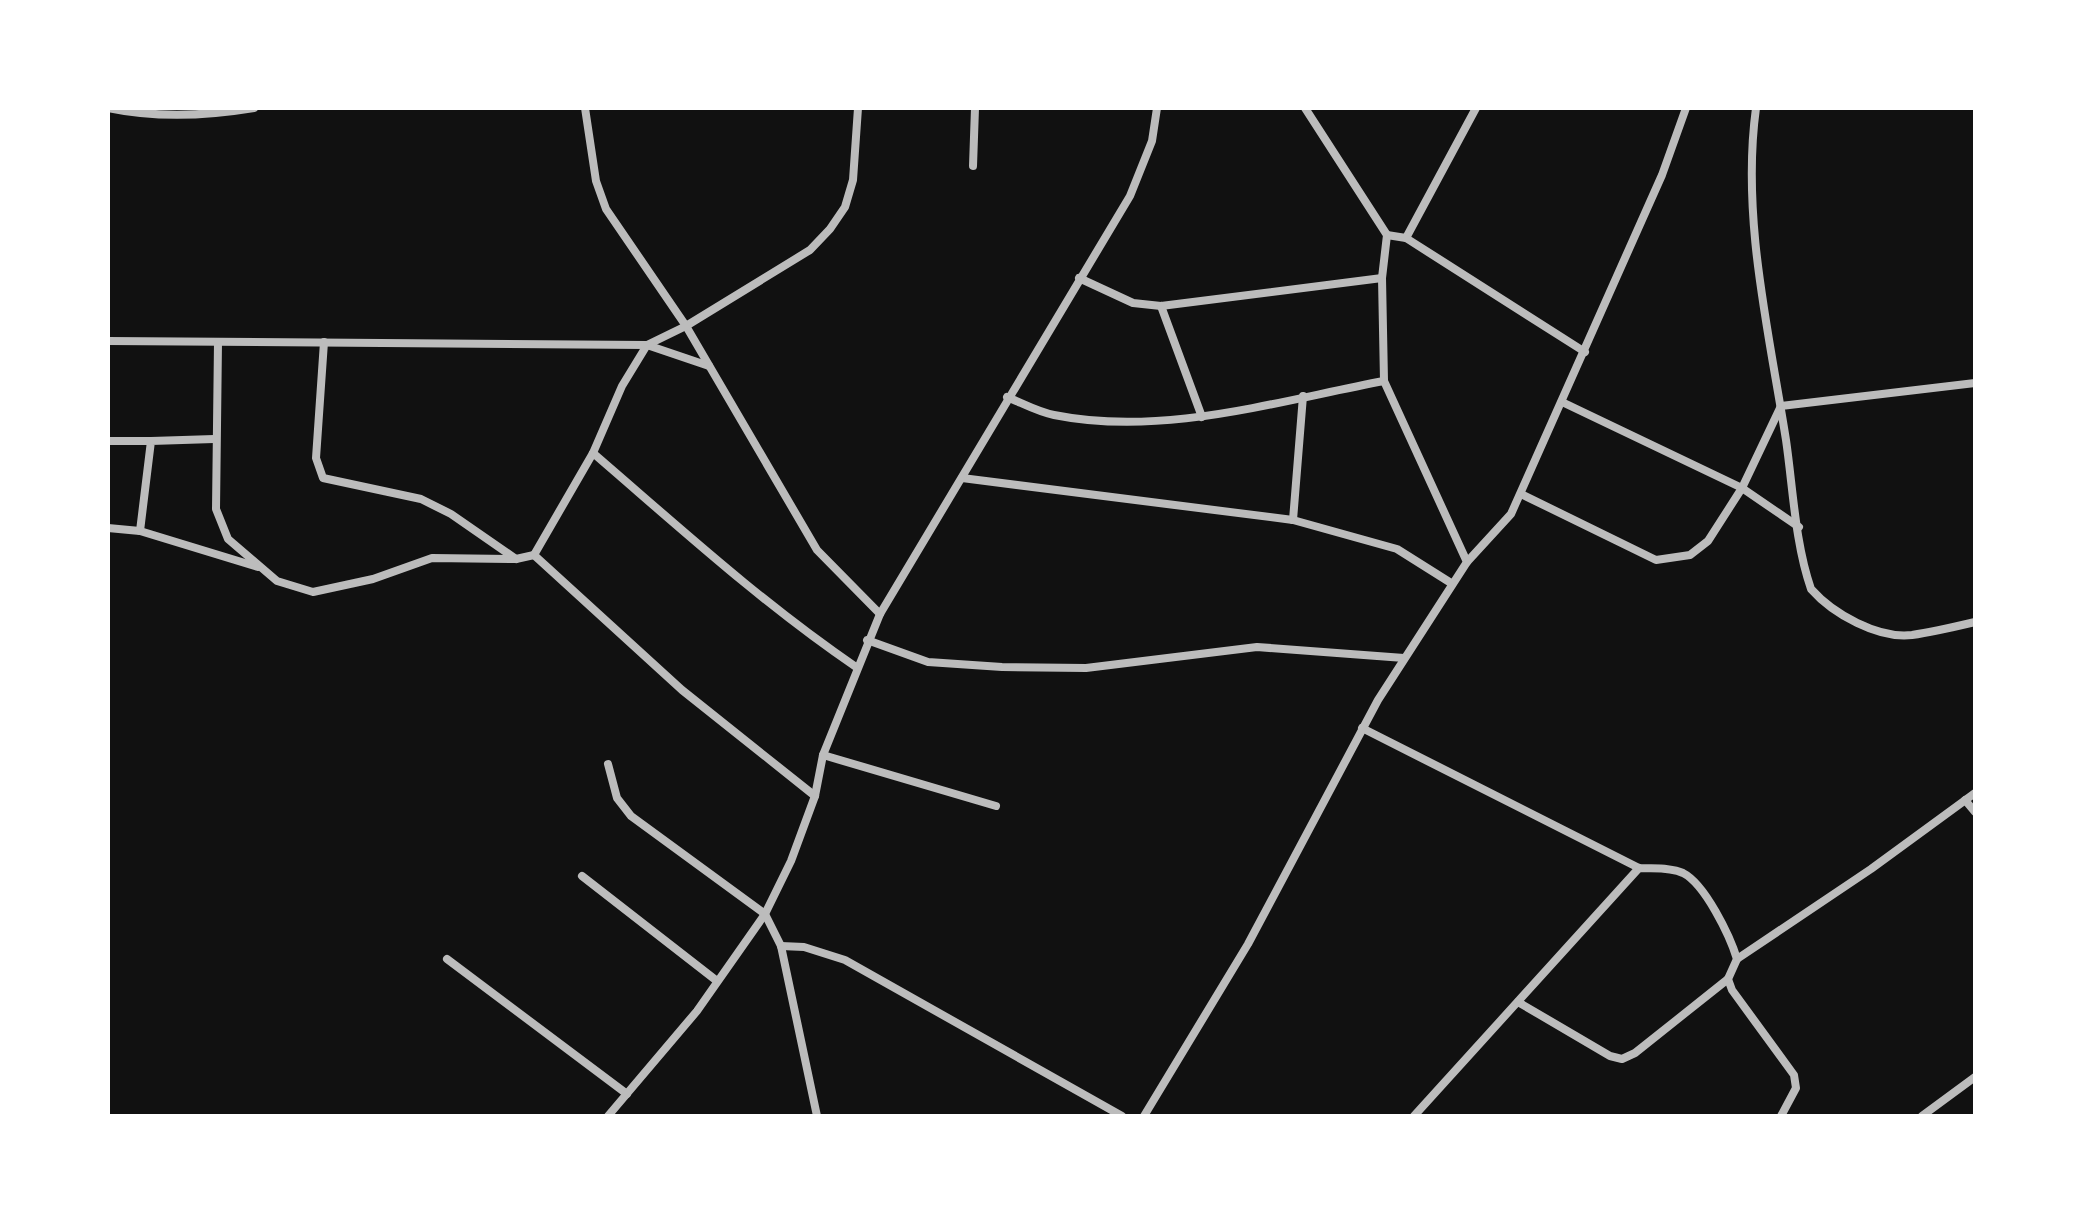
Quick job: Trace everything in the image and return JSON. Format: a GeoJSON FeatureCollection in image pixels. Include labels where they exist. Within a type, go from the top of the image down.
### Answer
{"type":"FeatureCollection","features":[{"type":"Feature","properties":{"kind":"street"},"geometry":{"type":"LineString","coordinates":[[108,108],[135,114],[218,114],[254,108]]}},
{"type":"Feature","properties":{"kind":"street"},"geometry":{"type":"LineString","coordinates":[[585,108],[593,168],[606,209],[686,326],[817,550],[880,614]]}},
{"type":"Feature","properties":{"kind":"street"},"geometry":{"type":"LineString","coordinates":[[218,342],[214,439],[216,509],[228,539],[277,581],[313,592],[373,579],[432,558],[516,559],[534,555],[593,453],[622,386],[647,345],[686,326],[810,250],[830,229],[845,207],[853,180],[858,108]]}},
{"type":"Feature","properties":{"kind":"street"},"geometry":{"type":"LineString","coordinates":[[973,166],[975,108]]}},
{"type":"Feature","properties":{"kind":"street"},"geometry":{"type":"LineString","coordinates":[[608,1116],[697,1011],[765,914],[791,861],[815,796],[823,755],[867,640],[1007,397],[1130,196],[1152,141],[1157,108]]}},
{"type":"Feature","properties":{"kind":"street"},"geometry":{"type":"LineString","coordinates":[[1305,108],[1387,235],[1382,278],[1384,381],[1467,562]]}},
{"type":"Feature","properties":{"kind":"street"},"geometry":{"type":"LineString","coordinates":[[1406,238],[1476,108]]}},
{"type":"Feature","properties":{"kind":"street"},"geometry":{"type":"LineString","coordinates":[[1144,1116],[1248,944],[1362,728],[1404,658],[1451,583],[1501,527],[1521,494],[1662,175],[1686,108]]}},
{"type":"Feature","properties":{"kind":"street"},"geometry":{"type":"LineString","coordinates":[[1756,108],[1751,143],[1764,311],[1808,581],[1827,607],[1873,628],[1909,635],[1975,622]]}},
{"type":"Feature","properties":{"kind":"street"},"geometry":{"type":"LineString","coordinates":[[1387,235],[1406,238],[1585,352]]}},
{"type":"Feature","properties":{"kind":"street"},"geometry":{"type":"LineString","coordinates":[[1079,278],[1133,303],[1161,306],[1382,278]]}},
{"type":"Feature","properties":{"kind":"street"},"geometry":{"type":"LineString","coordinates":[[1161,306],[1202,417]]}},
{"type":"Feature","properties":{"kind":"street"},"geometry":{"type":"LineString","coordinates":[[108,341],[647,345],[709,366]]}},
{"type":"Feature","properties":{"kind":"street"},"geometry":{"type":"LineString","coordinates":[[324,342],[316,458],[323,478],[421,499],[451,514],[516,559]]}},
{"type":"Feature","properties":{"kind":"street"},"geometry":{"type":"LineString","coordinates":[[1007,397],[1051,415],[1144,421],[1202,417],[1384,381]]}},
{"type":"Feature","properties":{"kind":"street"},"geometry":{"type":"LineString","coordinates":[[1781,406],[1975,383]]}},
{"type":"Feature","properties":{"kind":"street"},"geometry":{"type":"LineString","coordinates":[[1293,520],[1303,396]]}},
{"type":"Feature","properties":{"kind":"street"},"geometry":{"type":"LineString","coordinates":[[1562,402],[1742,488],[1799,527]]}},
{"type":"Feature","properties":{"kind":"street"},"geometry":{"type":"LineString","coordinates":[[1521,494],[1656,560],[1690,555],[1708,541],[1742,488],[1781,406]]}},
{"type":"Feature","properties":{"kind":"street"},"geometry":{"type":"LineString","coordinates":[[108,441],[214,439]]}},
{"type":"Feature","properties":{"kind":"street"},"geometry":{"type":"LineString","coordinates":[[140,531],[151,441]]}},
{"type":"Feature","properties":{"kind":"street"},"geometry":{"type":"LineString","coordinates":[[593,453],[731,574],[799,628],[856,667]]}},
{"type":"Feature","properties":{"kind":"street"},"geometry":{"type":"LineString","coordinates":[[962,478],[1293,520],[1397,549],[1451,583]]}},
{"type":"Feature","properties":{"kind":"street"},"geometry":{"type":"LineString","coordinates":[[108,528],[140,531],[262,568]]}},
{"type":"Feature","properties":{"kind":"street"},"geometry":{"type":"LineString","coordinates":[[534,555],[682,690],[815,796]]}},
{"type":"Feature","properties":{"kind":"street"},"geometry":{"type":"LineString","coordinates":[[867,640],[928,662],[1002,667],[1086,668],[1257,647],[1404,658]]}},
{"type":"Feature","properties":{"kind":"street"},"geometry":{"type":"LineString","coordinates":[[1362,728],[1639,868],[1668,869],[1684,874],[1696,884],[1732,940],[1737,959]]}},
{"type":"Feature","properties":{"kind":"street"},"geometry":{"type":"LineString","coordinates":[[823,755],[996,806]]}},
{"type":"Feature","properties":{"kind":"street"},"geometry":{"type":"LineString","coordinates":[[608,764],[617,798],[631,816],[765,914],[781,946],[817,1116]]}},
{"type":"Feature","properties":{"kind":"street"},"geometry":{"type":"LineString","coordinates":[[1518,1002],[1610,1056],[1622,1059],[1635,1053],[1728,979],[1737,959],[1871,869],[1975,793]]}},
{"type":"Feature","properties":{"kind":"street"},"geometry":{"type":"LineString","coordinates":[[1965,800],[1975,812]]}},
{"type":"Feature","properties":{"kind":"street"},"geometry":{"type":"LineString","coordinates":[[1414,1116],[1639,868]]}},
{"type":"Feature","properties":{"kind":"street"},"geometry":{"type":"LineString","coordinates":[[582,876],[717,981]]}},
{"type":"Feature","properties":{"kind":"street"},"geometry":{"type":"LineString","coordinates":[[781,946],[804,947],[845,960],[1122,1116]]}},
{"type":"Feature","properties":{"kind":"street"},"geometry":{"type":"LineString","coordinates":[[447,959],[627,1094]]}},
{"type":"Feature","properties":{"kind":"street"},"geometry":{"type":"LineString","coordinates":[[1728,979],[1732,990],[1794,1075],[1796,1088],[1781,1116]]}},
{"type":"Feature","properties":{"kind":"street"},"geometry":{"type":"LineString","coordinates":[[1922,1116],[1975,1077]]}}]}
